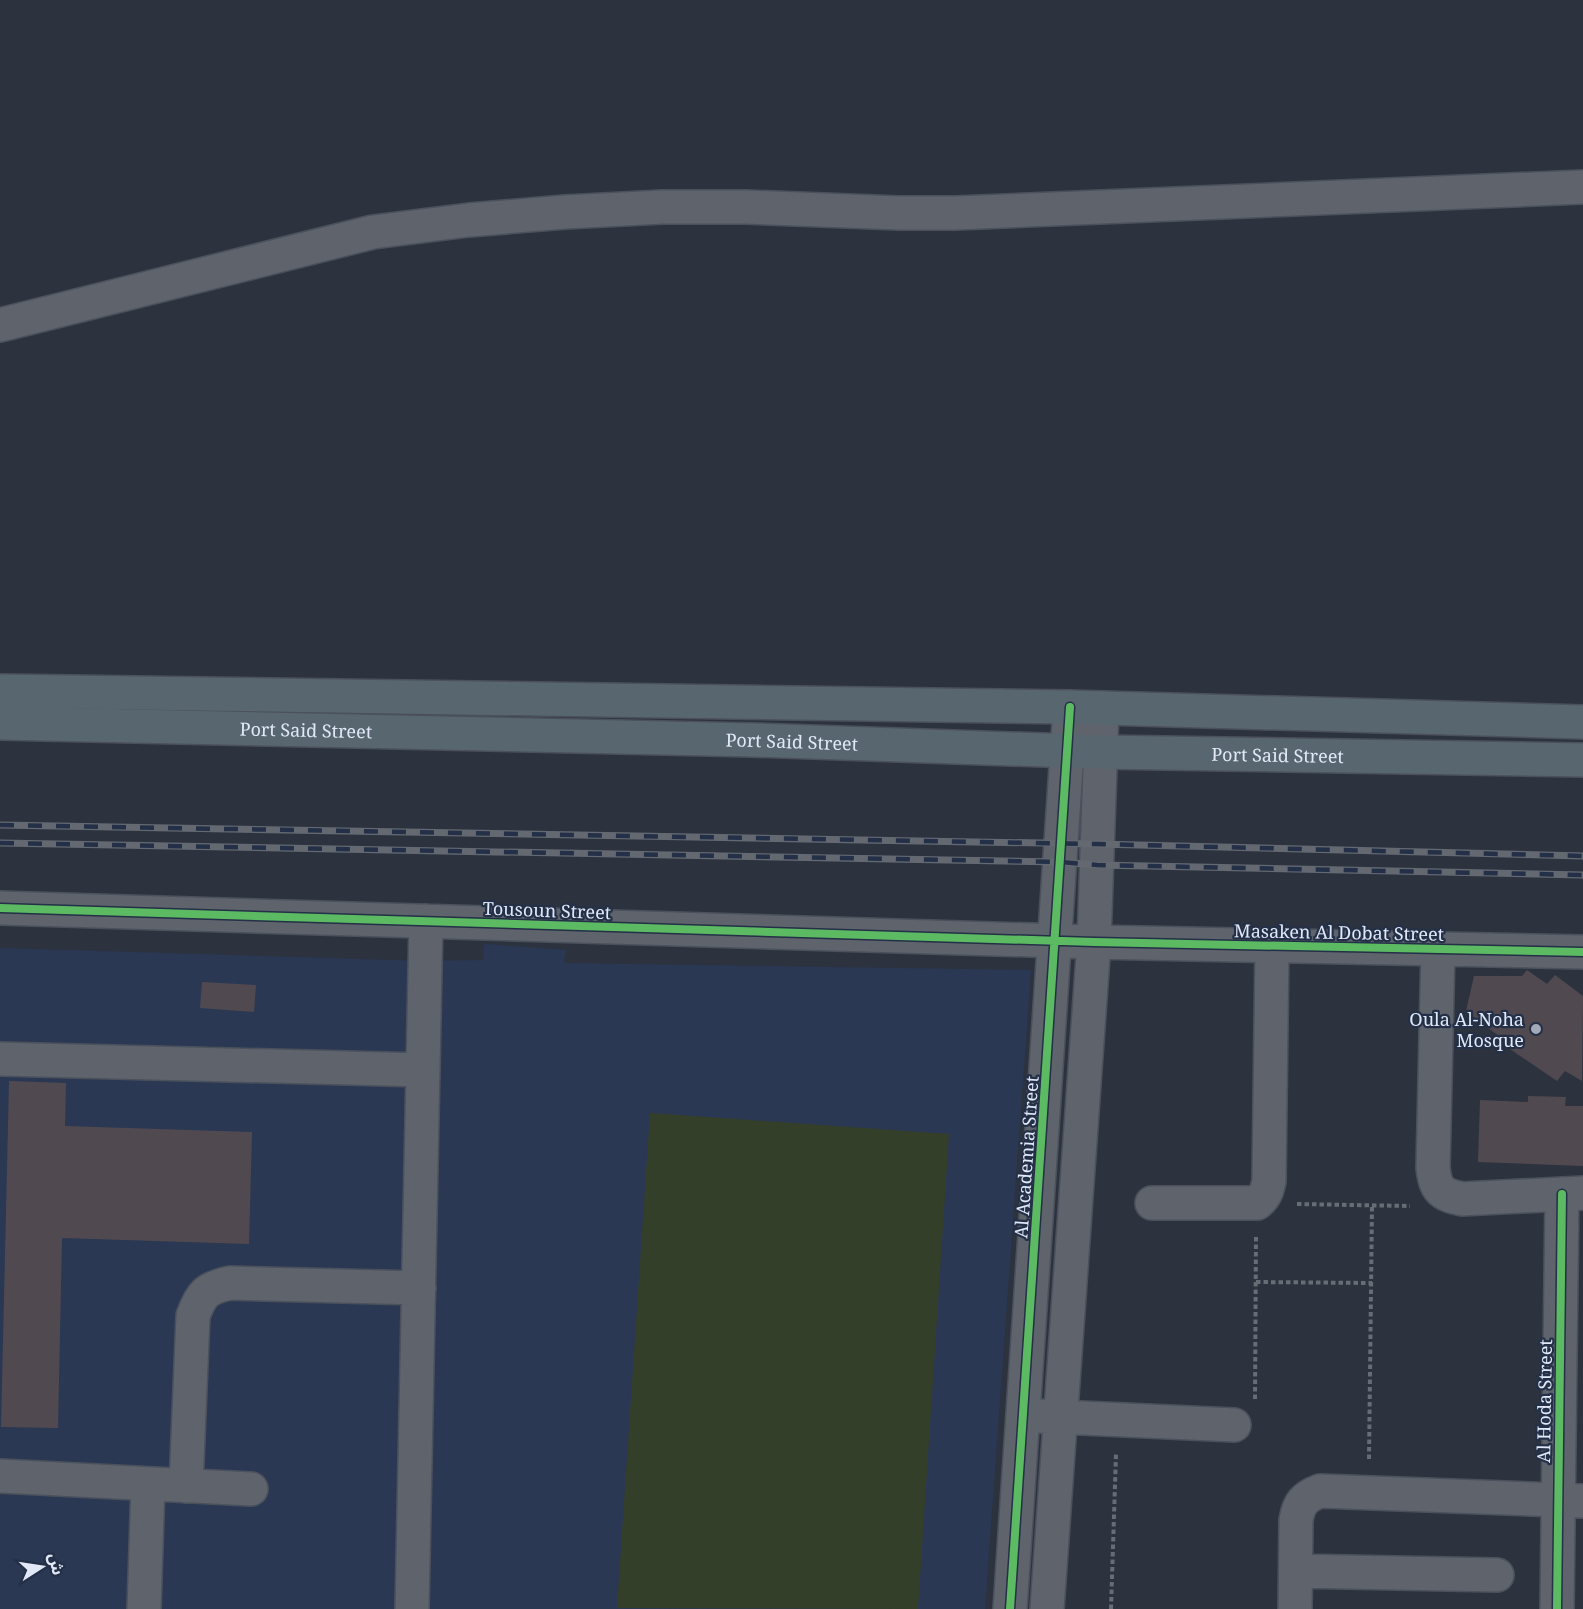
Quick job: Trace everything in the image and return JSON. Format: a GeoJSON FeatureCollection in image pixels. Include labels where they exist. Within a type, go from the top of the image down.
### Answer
{"type":"FeatureCollection","features":[{"type":"Feature","properties":{"kind":"main road","name":"Port Said Street"},"geometry":{"type":"LineString","coordinates":[[0,691],[1086,708],[1583,722]]}},
{"type":"Feature","properties":{"kind":"main road","name":"Port Said Street"},"geometry":{"type":"LineString","coordinates":[[0,723],[753,740],[1101,752],[1583,760]]}},
{"type":"Feature","properties":{"kind":"street"},"geometry":{"type":"LineString","coordinates":[[0,326],[373,232],[480,219],[672,207],[956,213],[1583,187]]}},
{"type":"Feature","properties":{"kind":"street"},"geometry":{"type":"LineString","coordinates":[[1047,1609],[1094,942],[1101,752],[1086,708]]}},
{"type":"Feature","properties":{"kind":"street","name":"Al Academia Street"},"geometry":{"type":"LineString","coordinates":[[1010,1609],[1068,750],[1086,708]]}},
{"type":"Feature","properties":{"kind":"street","name":"Tousoun Street"},"geometry":{"type":"LineString","coordinates":[[0,908],[1094,942]]}},
{"type":"Feature","properties":{"kind":"street"},"geometry":{"type":"LineString","coordinates":[[412,1609],[426,921]]}},
{"type":"Feature","properties":{"kind":"street","name":"Masaken Al Dobat Street"},"geometry":{"type":"LineString","coordinates":[[1094,942],[1583,952]]}},
{"type":"Feature","properties":{"kind":"street"},"geometry":{"type":"LineString","coordinates":[[1152,1203],[1257,1203],[1263,1198],[1269,1181],[1272,946]]}},
{"type":"Feature","properties":{"kind":"street"},"geometry":{"type":"LineString","coordinates":[[1437,949],[1433,1168],[1435,1184],[1446,1195],[1462,1199],[1572,1193]]}},
{"type":"Feature","properties":{"kind":"street"},"geometry":{"type":"LineString","coordinates":[[0,1059],[423,1070]]}},
{"type":"Feature","properties":{"kind":"street","name":"Al Hoda Street"},"geometry":{"type":"LineString","coordinates":[[1557,1609],[1570,1500],[1572,1193]]}},
{"type":"Feature","properties":{"kind":"street"},"geometry":{"type":"LineString","coordinates":[[186,1486],[193,1316],[199,1299],[212,1287],[230,1283],[419,1288]]}},
{"type":"Feature","properties":{"kind":"street"},"geometry":{"type":"LineString","coordinates":[[1024,1415],[1234,1425]]}},
{"type":"Feature","properties":{"kind":"street"},"geometry":{"type":"LineString","coordinates":[[0,1476],[251,1489]]}},
{"type":"Feature","properties":{"kind":"street"},"geometry":{"type":"LineString","coordinates":[[144,1609],[148,1484]]}},
{"type":"Feature","properties":{"kind":"street"},"geometry":{"type":"LineString","coordinates":[[1295,1609],[1296,1520],[1299,1506],[1307,1495],[1320,1491],[1570,1500]]}},
{"type":"Feature","properties":{"kind":"street"},"geometry":{"type":"LineString","coordinates":[[1296,1571],[1497,1575]]}},
{"type":"Feature","properties":{"kind":"path"},"geometry":{"type":"LineString","coordinates":[[1234,1425],[1251,1415],[1256,1394],[1257,1203],[1401,1207],[1424,1204],[1446,1195]]}},
{"type":"Feature","properties":{"kind":"path"},"geometry":{"type":"LineString","coordinates":[[1369,1493],[1372,1206]]}},
{"type":"Feature","properties":{"kind":"path"},"geometry":{"type":"LineString","coordinates":[[1256,1282],[1372,1283]]}},
{"type":"Feature","properties":{"kind":"path"},"geometry":{"type":"LineString","coordinates":[[1111,1609],[1118,1420]]}},
{"type":"Feature","properties":{"kind":"shaded area"},"geometry":{"type":"Polygon","coordinates":[[[484,944],[566,950],[564,963],[1031,970],[985,1609],[0,1609],[0,948],[425,961],[483,960],[484,944]]]}},
{"type":"Feature","properties":{"kind":"green space"},"geometry":{"type":"Polygon","coordinates":[[[650,1113],[949,1134],[918,1609],[617,1608],[650,1113]]]}},
{"type":"Feature","properties":{"kind":"building","name":"Oula Al-Noha Mosque"},"geometry":{"type":"Polygon","coordinates":[[[1527,970],[1547,984],[1555,975],[1583,996],[1582,1081],[1565,1071],[1557,1081],[1510,1049],[1512,1046],[1466,1011],[1474,976],[1522,976],[1527,970]]]}},
{"type":"Feature","properties":{"kind":"building"},"geometry":{"type":"Polygon","coordinates":[[[202,982],[256,985],[254,1012],[200,1008],[202,982]]]}},
{"type":"Feature","properties":{"kind":"building"},"geometry":{"type":"Polygon","coordinates":[[[9,1081],[66,1083],[65,1126],[252,1132],[249,1244],[62,1238],[58,1428],[1,1427],[9,1081]]]}},
{"type":"Feature","properties":{"kind":"building"},"geometry":{"type":"Polygon","coordinates":[[[1528,1096],[1566,1097],[1565,1106],[1583,1106],[1583,1166],[1478,1162],[1480,1100],[1528,1102],[1528,1096]]]}},
{"type":"Feature","properties":{"kind":"railway"},"geometry":{"type":"LineString","coordinates":[[0,825],[1097,844],[1583,856]]}},
{"type":"Feature","properties":{"kind":"railway"},"geometry":{"type":"LineString","coordinates":[[0,843],[1060,862],[1097,865],[1583,875]]}},
{"type":"Feature","properties":{"kind":"cycle path"},"geometry":{"type":"LineString","coordinates":[[1010,1609],[1070,707]]}},
{"type":"Feature","properties":{"kind":"cycle path"},"geometry":{"type":"LineString","coordinates":[[0,908],[1094,942],[1583,952]]}},
{"type":"Feature","properties":{"kind":"cycle path"},"geometry":{"type":"LineString","coordinates":[[1557,1609],[1562,1194]]}},
{"type":"Feature","properties":{"kind":"place","name":"Oula Al-Noha Mosque"},"geometry":{"type":"Point","coordinates":[1536,1029]}}]}
